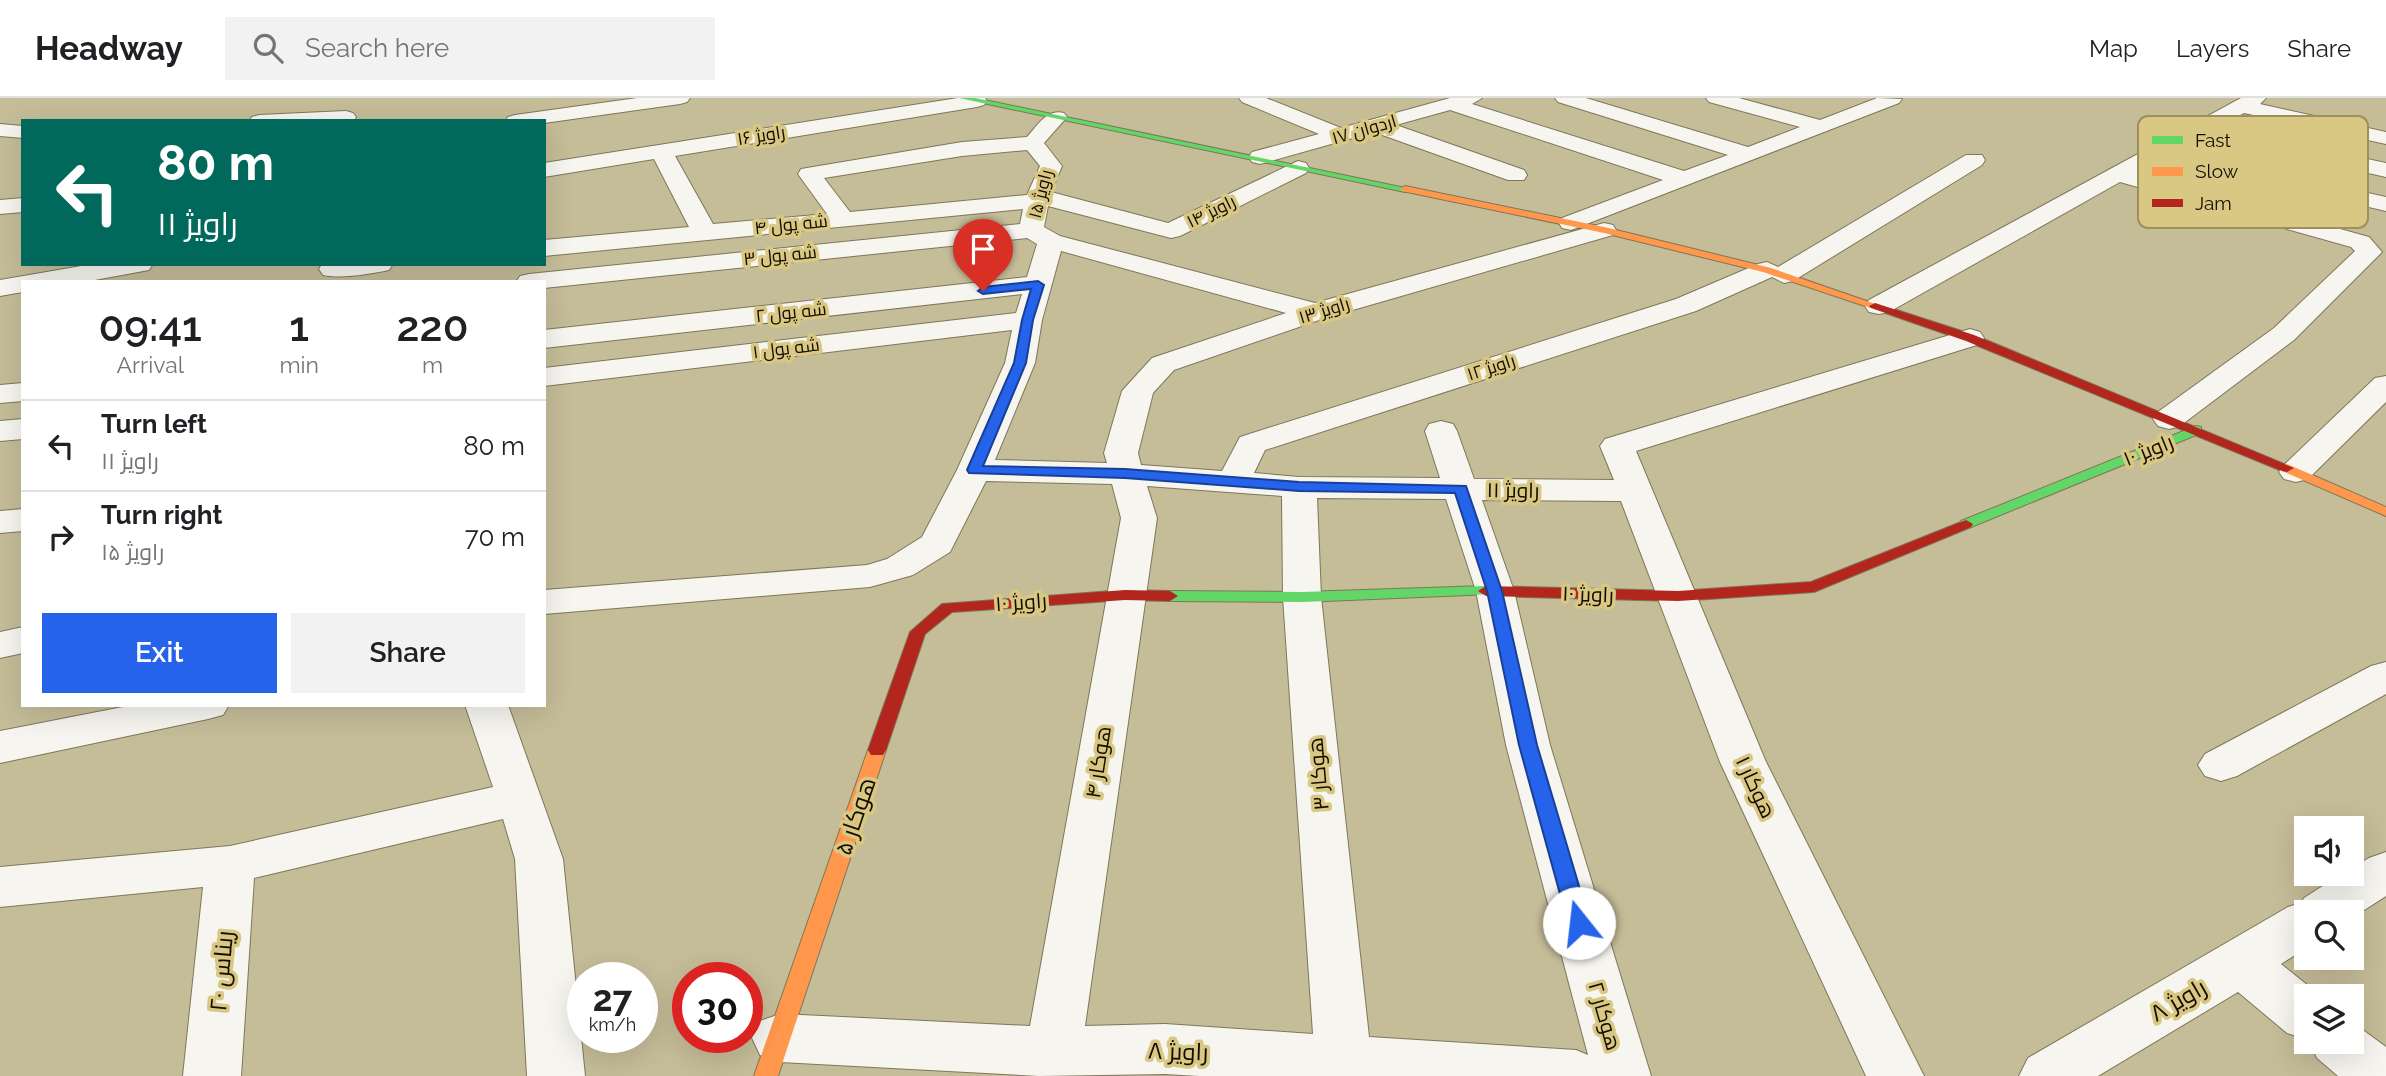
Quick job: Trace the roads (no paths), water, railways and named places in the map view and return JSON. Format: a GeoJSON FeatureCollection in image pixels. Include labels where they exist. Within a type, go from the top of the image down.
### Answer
{"type":"FeatureCollection","features":[{"type":"Feature","properties":{"kind":"street"},"geometry":{"type":"LineString","coordinates":[[345,119],[356,98]]}},
{"type":"Feature","properties":{"kind":"street"},"geometry":{"type":"LineString","coordinates":[[528,119],[680,98]]}},
{"type":"Feature","properties":{"kind":"street"},"geometry":{"type":"LineString","coordinates":[[1249,98],[1342,136]]}},
{"type":"Feature","properties":{"kind":"street","name":"اردوان ۱۷"},"geometry":{"type":"LineString","coordinates":[[1255,159],[1472,98]]}},
{"type":"Feature","properties":{"kind":"street"},"geometry":{"type":"LineString","coordinates":[[1565,98],[1749,154]]}},
{"type":"Feature","properties":{"kind":"street"},"geometry":{"type":"LineString","coordinates":[[1716,98],[1819,127]]}},
{"type":"Feature","properties":{"kind":"street"},"geometry":{"type":"LineString","coordinates":[[1571,223],[1892,99]]}},
{"type":"Feature","properties":{"kind":"street"},"geometry":{"type":"LineString","coordinates":[[970,100],[1604,230],[1776,272],[1970,338],[2196,430],[2386,512]]}},
{"type":"Feature","properties":{"kind":"street","name":"راویژ ۱۶"},"geometry":{"type":"LineString","coordinates":[[546,170],[970,100]]}},
{"type":"Feature","properties":{"kind":"street"},"geometry":{"type":"LineString","coordinates":[[1392,102],[1422,113]]}},
{"type":"Feature","properties":{"kind":"street"},"geometry":{"type":"LineString","coordinates":[[2225,116],[2248,102],[2302,116]]}},
{"type":"Feature","properties":{"kind":"street"},"geometry":{"type":"LineString","coordinates":[[1451,104],[1684,179]]}},
{"type":"Feature","properties":{"kind":"street","name":"راویژ ۱۵"},"geometry":{"type":"LineString","coordinates":[[546,602],[870,576],[900,567],[937,544],[974,470],[1020,363],[1038,285],[1041,236],[1038,198],[1051,166],[1033,142],[1057,117]]}},
{"type":"Feature","properties":{"kind":"street"},"geometry":{"type":"LineString","coordinates":[[1378,126],[1516,174]]}},
{"type":"Feature","properties":{"kind":"street"},"geometry":{"type":"LineString","coordinates":[[0,130],[21,132]]}},
{"type":"Feature","properties":{"kind":"street"},"geometry":{"type":"LineString","coordinates":[[2368,133],[2386,138]]}},
{"type":"Feature","properties":{"kind":"street"},"geometry":{"type":"LineString","coordinates":[[843,219],[809,174],[962,149],[1033,142]]}},
{"type":"Feature","properties":{"kind":"street"},"geometry":{"type":"LineString","coordinates":[[661,151],[705,233]]}},
{"type":"Feature","properties":{"kind":"street","name":"راویژ ۱۲"},"geometry":{"type":"LineString","coordinates":[[1233,482],[1252,444],[1686,305],[1776,272],[1974,160]]}},
{"type":"Feature","properties":{"kind":"street"},"geometry":{"type":"LineString","coordinates":[[1879,306],[2138,164]]}},
{"type":"Feature","properties":{"kind":"street"},"geometry":{"type":"LineString","coordinates":[[2368,166],[2386,170]]}},
{"type":"Feature","properties":{"kind":"street","name":"راویژ ۱۴"},"geometry":{"type":"LineString","coordinates":[[1038,198],[1171,231],[1298,168]]}},
{"type":"Feature","properties":{"kind":"street"},"geometry":{"type":"LineString","coordinates":[[2119,175],[2138,180]]}},
{"type":"Feature","properties":{"kind":"street","name":"شه پول ۴"},"geometry":{"type":"LineString","coordinates":[[546,248],[1038,198]]}},
{"type":"Feature","properties":{"kind":"street"},"geometry":{"type":"LineString","coordinates":[[2368,200],[2386,204]]}},
{"type":"Feature","properties":{"kind":"street"},"geometry":{"type":"LineString","coordinates":[[0,207],[21,205]]}},
{"type":"Feature","properties":{"kind":"street"},"geometry":{"type":"LineString","coordinates":[[2169,419],[2284,334],[2370,252],[2360,242],[2310,228]]}},
{"type":"Feature","properties":{"kind":"street","name":"راویژ ۱۳"},"geometry":{"type":"LineString","coordinates":[[1125,474],[1121,453],[1138,391],[1163,364],[1315,312],[1604,230]]}},
{"type":"Feature","properties":{"kind":"street"},"geometry":{"type":"LineString","coordinates":[[1041,236],[1315,312]]}},
{"type":"Feature","properties":{"kind":"street","name":"شه پول ۳"},"geometry":{"type":"LineString","coordinates":[[546,280],[1041,236]]}},
{"type":"Feature","properties":{"kind":"street"},"geometry":{"type":"LineString","coordinates":[[48,280],[129,266]]}},
{"type":"Feature","properties":{"kind":"street"},"geometry":{"type":"LineString","coordinates":[[332,272],[368,266]]}},
{"type":"Feature","properties":{"kind":"street"},"geometry":{"type":"LineString","coordinates":[[0,288],[21,284]]}},
{"type":"Feature","properties":{"kind":"street","name":"شه پول ۲"},"geometry":{"type":"LineString","coordinates":[[546,339],[1038,285]]}},
{"type":"Feature","properties":{"kind":"street","name":"شه پول ۱"},"geometry":{"type":"LineString","coordinates":[[546,377],[1028,320]]}},
{"type":"Feature","properties":{"kind":"street"},"geometry":{"type":"LineString","coordinates":[[1635,491],[1617,446],[1970,338]]}},
{"type":"Feature","properties":{"kind":"street"},"geometry":{"type":"LineString","coordinates":[[2296,472],[2386,385]]}},
{"type":"Feature","properties":{"kind":"street"},"geometry":{"type":"LineString","coordinates":[[0,394],[21,392]]}},
{"type":"Feature","properties":{"kind":"street"},"geometry":{"type":"LineString","coordinates":[[0,431],[21,429]]}},
{"type":"Feature","properties":{"kind":"street","name":"راویژ ۱۰"},"geometry":{"type":"LineString","coordinates":[[948,607],[1125,596],[1302,597],[1494,591],[1678,596],[1814,587],[2196,430]]}},
{"type":"Feature","properties":{"kind":"street","name":"هوکار ۲"},"geometry":{"type":"LineString","coordinates":[[1441,431],[1494,591],[1528,745],[1622,1076]]}},
{"type":"Feature","properties":{"kind":"street","name":"راویژ ۱۱"},"geometry":{"type":"LineString","coordinates":[[974,470],[1125,474],[1299,487],[1635,491]]}},
{"type":"Feature","properties":{"kind":"street","name":"هوکار ۴"},"geometry":{"type":"LineString","coordinates":[[1053,1052],[1139,518],[1125,474]]}},
{"type":"Feature","properties":{"kind":"street","name":"هوکار ۳"},"geometry":{"type":"LineString","coordinates":[[1299,487],[1302,597],[1343,1060]]}},
{"type":"Feature","properties":{"kind":"street","name":"هوکار ۱"},"geometry":{"type":"LineString","coordinates":[[1635,491],[1743,762],[1895,1076]]}},
{"type":"Feature","properties":{"kind":"street"},"geometry":{"type":"LineString","coordinates":[[0,522],[21,520]]}},
{"type":"Feature","properties":{"kind":"street","name":"هوکار ۵"},"geometry":{"type":"LineString","coordinates":[[773,1057],[918,632],[948,607]]}},
{"type":"Feature","properties":{"kind":"street"},"geometry":{"type":"LineString","coordinates":[[0,644],[21,640]]}},
{"type":"Feature","properties":{"kind":"street"},"geometry":{"type":"LineString","coordinates":[[2221,765],[2386,676]]}},
{"type":"Feature","properties":{"kind":"street"},"geometry":{"type":"LineString","coordinates":[[0,747],[198,707]]}},
{"type":"Feature","properties":{"kind":"street"},"geometry":{"type":"LineString","coordinates":[[487,707],[520,798],[538,859],[556,1076]]}},
{"type":"Feature","properties":{"kind":"street"},"geometry":{"type":"LineString","coordinates":[[0,887],[230,865],[520,798]]}},
{"type":"Feature","properties":{"kind":"street","name":"ریناس ۲۰"},"geometry":{"type":"LineString","coordinates":[[212,1076],[230,865]]}},
{"type":"Feature","properties":{"kind":"street"},"geometry":{"type":"LineString","coordinates":[[2341,900],[2386,871]]}},
{"type":"Feature","properties":{"kind":"street","name":"راویژ ۸"},"geometry":{"type":"LineString","coordinates":[[2048,1076],[2294,930]]}},
{"type":"Feature","properties":{"kind":"street"},"geometry":{"type":"LineString","coordinates":[[2241,963],[2294,1006]]}},
{"type":"Feature","properties":{"kind":"street","name":"راویژ ۸"},"geometry":{"type":"LineString","coordinates":[[773,1057],[1053,1052],[1163,1062],[1343,1060],[1576,1076]]}},
{"type":"Feature","properties":{"kind":"street"},"geometry":{"type":"LineString","coordinates":[[2353,1054],[2380,1076]]}}]}
